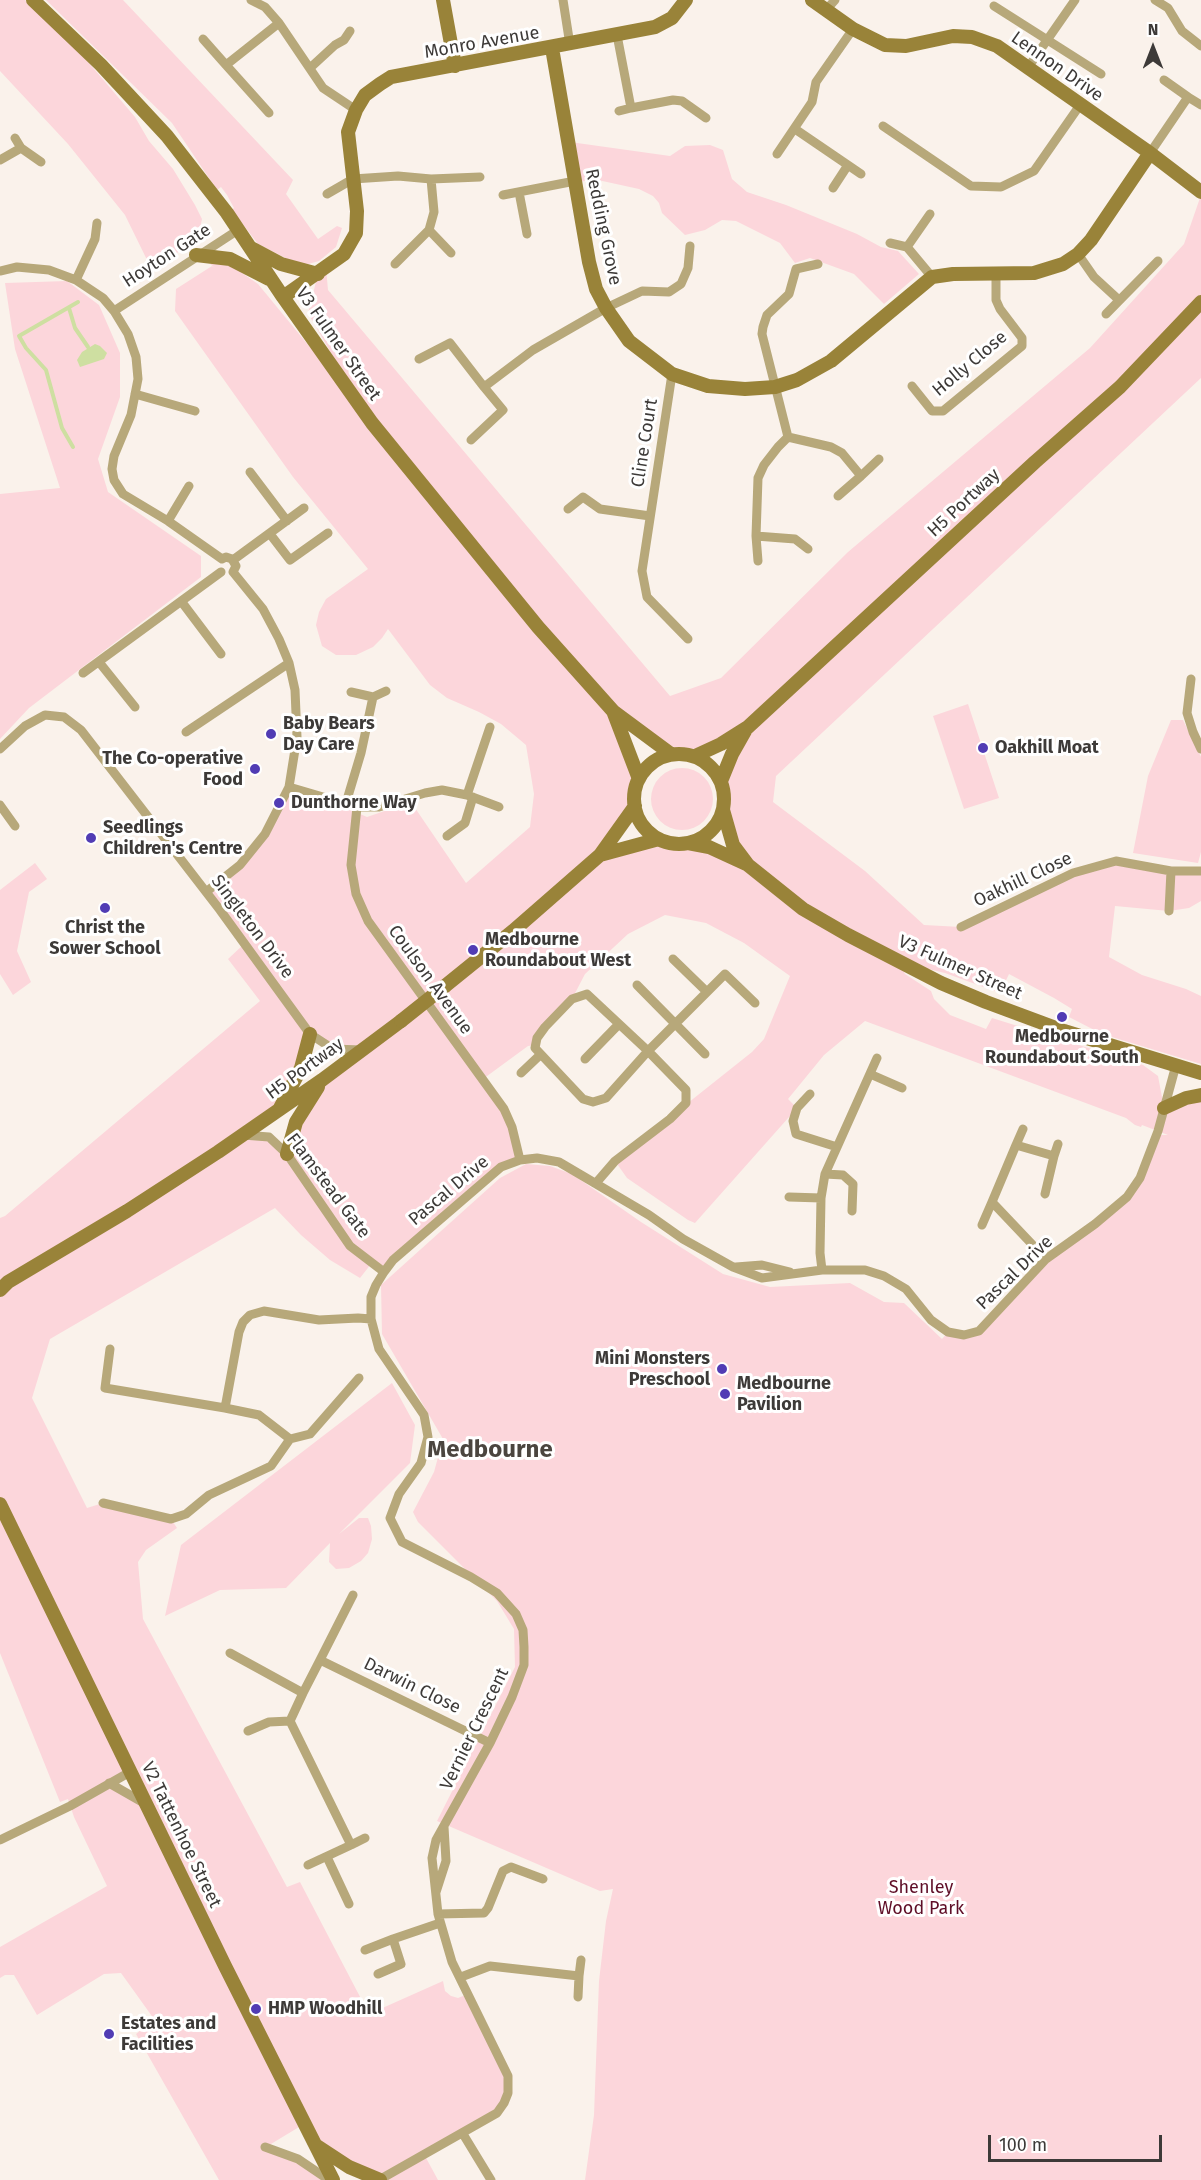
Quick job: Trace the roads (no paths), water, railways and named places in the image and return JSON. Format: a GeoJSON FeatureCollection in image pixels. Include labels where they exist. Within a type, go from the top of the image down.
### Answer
{"type":"FeatureCollection","features":[{"type":"Feature","properties":{"kind":"street","name":"V3 Fulmer Street"},"geometry":{"type":"LineString","coordinates":[[33,0],[101,65],[167,136],[204,182],[372,423],[474,551],[613,711],[671,754]]}},
{"type":"Feature","properties":{"kind":"street"},"geometry":{"type":"LineString","coordinates":[[251,0],[265,7],[279,23],[323,88],[356,110]]}},
{"type":"Feature","properties":{"kind":"street"},"geometry":{"type":"LineString","coordinates":[[443,0],[455,66]]}},
{"type":"Feature","properties":{"kind":"street"},"geometry":{"type":"LineString","coordinates":[[563,0],[570,45]]}},
{"type":"Feature","properties":{"kind":"street","name":"Monro Avenue"},"geometry":{"type":"LineString","coordinates":[[283,297],[344,254],[356,233],[357,211],[348,132],[356,110],[365,95],[391,77],[570,45],[655,27],[672,18],[686,0]]}},
{"type":"Feature","properties":{"kind":"street","name":"Lennon Drive"},"geometry":{"type":"LineString","coordinates":[[812,0],[831,5],[853,29],[885,45],[906,46],[953,36],[972,37],[997,46],[1150,153],[1201,192]]}},
{"type":"Feature","properties":{"kind":"street"},"geometry":{"type":"LineString","coordinates":[[1027,69],[1075,0]]}},
{"type":"Feature","properties":{"kind":"street"},"geometry":{"type":"LineString","coordinates":[[1155,0],[1167,8],[1182,31],[1201,46]]}},
{"type":"Feature","properties":{"kind":"street"},"geometry":{"type":"LineString","coordinates":[[994,6],[1101,74]]}},
{"type":"Feature","properties":{"kind":"street"},"geometry":{"type":"LineString","coordinates":[[226,64],[279,23]]}},
{"type":"Feature","properties":{"kind":"street"},"geometry":{"type":"LineString","coordinates":[[777,154],[812,102],[816,82],[853,29]]}},
{"type":"Feature","properties":{"kind":"street"},"geometry":{"type":"LineString","coordinates":[[310,68],[335,45],[344,40],[350,31]]}},
{"type":"Feature","properties":{"kind":"street"},"geometry":{"type":"LineString","coordinates":[[617,35],[631,108]]}},
{"type":"Feature","properties":{"kind":"street"},"geometry":{"type":"LineString","coordinates":[[202,39],[269,112]]}},
{"type":"Feature","properties":{"kind":"street","name":"Redding Grove"},"geometry":{"type":"LineString","coordinates":[[552,48],[589,262],[596,289],[606,308],[629,340],[672,375],[708,386],[745,389],[775,387],[797,380],[831,362],[932,277]]}},
{"type":"Feature","properties":{"kind":"street"},"geometry":{"type":"LineString","coordinates":[[1164,80],[1201,105]]}},
{"type":"Feature","properties":{"kind":"street"},"geometry":{"type":"LineString","coordinates":[[890,243],[907,247],[932,277],[953,274],[1034,273],[1063,264],[1078,254],[1091,240],[1188,97]]}},
{"type":"Feature","properties":{"kind":"street"},"geometry":{"type":"LineString","coordinates":[[619,111],[673,100],[682,101],[706,118]]}},
{"type":"Feature","properties":{"kind":"street"},"geometry":{"type":"LineString","coordinates":[[883,126],[971,186],[1001,186],[1034,171],[1080,105]]}},
{"type":"Feature","properties":{"kind":"street"},"geometry":{"type":"LineString","coordinates":[[795,129],[861,174]]}},
{"type":"Feature","properties":{"kind":"street"},"geometry":{"type":"LineString","coordinates":[[15,138],[21,148],[41,162]]}},
{"type":"Feature","properties":{"kind":"street"},"geometry":{"type":"LineString","coordinates":[[0,160],[21,148]]}},
{"type":"Feature","properties":{"kind":"street"},"geometry":{"type":"LineString","coordinates":[[833,188],[848,165]]}},
{"type":"Feature","properties":{"kind":"street"},"geometry":{"type":"LineString","coordinates":[[327,194],[353,179],[398,176],[480,177]]}},
{"type":"Feature","properties":{"kind":"street"},"geometry":{"type":"LineString","coordinates":[[395,264],[429,230],[434,212],[431,178]]}},
{"type":"Feature","properties":{"kind":"street"},"geometry":{"type":"LineString","coordinates":[[503,195],[575,181]]}},
{"type":"Feature","properties":{"kind":"street"},"geometry":{"type":"LineString","coordinates":[[519,192],[527,234]]}},
{"type":"Feature","properties":{"kind":"street"},"geometry":{"type":"LineString","coordinates":[[907,247],[930,214]]}},
{"type":"Feature","properties":{"kind":"street"},"geometry":{"type":"LineString","coordinates":[[76,280],[95,239],[97,223]]}},
{"type":"Feature","properties":{"kind":"street","name":"Hoyton Gate"},"geometry":{"type":"LineString","coordinates":[[114,311],[196,255],[238,230]]}},
{"type":"Feature","properties":{"kind":"street"},"geometry":{"type":"LineString","coordinates":[[429,230],[451,253]]}},
{"type":"Feature","properties":{"kind":"street"},"geometry":{"type":"LineString","coordinates":[[249,246],[281,264],[318,273]]}},
{"type":"Feature","properties":{"kind":"street"},"geometry":{"type":"LineString","coordinates":[[484,387],[533,350],[606,308],[642,291],[669,292],[681,284],[688,268],[690,246]]}},
{"type":"Feature","properties":{"kind":"street"},"geometry":{"type":"LineString","coordinates":[[1078,254],[1094,277],[1119,300]]}},
{"type":"Feature","properties":{"kind":"street"},"geometry":{"type":"LineString","coordinates":[[196,255],[230,259],[271,280]]}},
{"type":"Feature","properties":{"kind":"street"},"geometry":{"type":"LineString","coordinates":[[1106,314],[1158,261]]}},
{"type":"Feature","properties":{"kind":"street"},"geometry":{"type":"LineString","coordinates":[[788,437],[762,334],[763,327],[767,315],[789,294],[796,269],[818,264]]}},
{"type":"Feature","properties":{"kind":"street"},"geometry":{"type":"LineString","coordinates":[[0,271],[17,267],[50,270],[76,280],[103,298],[114,311],[128,333],[136,357],[138,379],[130,415],[114,456],[112,469],[114,480],[123,494],[168,521],[222,559]]}},
{"type":"Feature","properties":{"kind":"street","name":"Holly Close"},"geometry":{"type":"LineString","coordinates":[[912,386],[932,411],[943,411],[1022,346],[1022,338],[996,300],[996,275]]}},
{"type":"Feature","properties":{"kind":"street","name":"H5 Portway"},"geometry":{"type":"LineString","coordinates":[[695,756],[722,744],[748,727],[1120,387],[1200,306]]}},
{"type":"Feature","properties":{"kind":"street"},"geometry":{"type":"LineString","coordinates":[[419,359],[450,343],[502,410],[471,440]]}},
{"type":"Feature","properties":{"kind":"street","name":"Cline Court"},"geometry":{"type":"LineString","coordinates":[[672,375],[642,571],[647,597],[688,639]]}},
{"type":"Feature","properties":{"kind":"street"},"geometry":{"type":"LineString","coordinates":[[135,394],[195,411]]}},
{"type":"Feature","properties":{"kind":"street"},"geometry":{"type":"LineString","coordinates":[[788,437],[831,447],[842,453],[861,476]]}},
{"type":"Feature","properties":{"kind":"street"},"geometry":{"type":"LineString","coordinates":[[758,561],[756,536],[758,478],[764,465],[788,437]]}},
{"type":"Feature","properties":{"kind":"street"},"geometry":{"type":"LineString","coordinates":[[838,496],[879,459]]}},
{"type":"Feature","properties":{"kind":"street"},"geometry":{"type":"LineString","coordinates":[[250,472],[287,521]]}},
{"type":"Feature","properties":{"kind":"street"},"geometry":{"type":"LineString","coordinates":[[168,521],[189,486]]}},
{"type":"Feature","properties":{"kind":"street","name":"Cline Court"},"geometry":{"type":"LineString","coordinates":[[568,509],[583,497],[600,509],[650,516]]}},
{"type":"Feature","properties":{"kind":"street"},"geometry":{"type":"LineString","coordinates":[[233,560],[304,508]]}},
{"type":"Feature","properties":{"kind":"street"},"geometry":{"type":"LineString","coordinates":[[290,560],[328,533]]}},
{"type":"Feature","properties":{"kind":"street"},"geometry":{"type":"LineString","coordinates":[[270,534],[296,570]]}},
{"type":"Feature","properties":{"kind":"street"},"geometry":{"type":"LineString","coordinates":[[756,536],[795,539],[808,549]]}},
{"type":"Feature","properties":{"kind":"street"},"geometry":{"type":"LineString","coordinates":[[229,557],[233,560],[236,566],[233,572],[226,574],[221,572],[218,566],[222,559],[229,557]]}},
{"type":"Feature","properties":{"kind":"street"},"geometry":{"type":"LineString","coordinates":[[82,673],[221,572]]}},
{"type":"Feature","properties":{"kind":"street"},"geometry":{"type":"LineString","coordinates":[[206,892],[240,865],[265,834],[289,787],[297,737],[297,711],[289,663],[263,609],[233,572]]}},
{"type":"Feature","properties":{"kind":"street"},"geometry":{"type":"LineString","coordinates":[[181,601],[221,654]]}},
{"type":"Feature","properties":{"kind":"street"},"geometry":{"type":"LineString","coordinates":[[99,662],[135,707]]}},
{"type":"Feature","properties":{"kind":"street"},"geometry":{"type":"LineString","coordinates":[[186,732],[289,663]]}},
{"type":"Feature","properties":{"kind":"street"},"geometry":{"type":"LineString","coordinates":[[1191,679],[1187,713],[1192,732],[1201,749]]}},
{"type":"Feature","properties":{"kind":"street"},"geometry":{"type":"LineString","coordinates":[[351,692],[373,697],[386,691]]}},
{"type":"Feature","properties":{"kind":"street"},"geometry":{"type":"LineString","coordinates":[[346,804],[361,753],[373,697]]}},
{"type":"Feature","properties":{"kind":"street","name":"V3 Fulmer Street"},"geometry":{"type":"LineString","coordinates":[[613,711],[639,779]]}},
{"type":"Feature","properties":{"kind":"street","name":"Singleton Drive"},"geometry":{"type":"LineString","coordinates":[[0,749],[25,726],[45,715],[64,717],[81,730],[206,892],[310,1034],[333,1049],[361,1050]]}},
{"type":"Feature","properties":{"kind":"street"},"geometry":{"type":"LineString","coordinates":[[447,836],[465,823],[470,796],[490,727]]}},
{"type":"Feature","properties":{"kind":"street","name":"H5 Portway"},"geometry":{"type":"LineString","coordinates":[[721,781],[732,754],[748,727]]}},
{"type":"Feature","properties":{"kind":"street"},"geometry":{"type":"LineString","coordinates":[[671,754],[695,756],[706,762],[715,770],[724,793],[723,810],[718,822],[710,832],[687,843],[673,843],[658,839],[639,819],[635,806],[635,791],[646,768],[658,759],[671,754]]}},
{"type":"Feature","properties":{"kind":"street"},"geometry":{"type":"LineString","coordinates":[[289,787],[357,807],[379,807],[442,790],[470,796],[499,807]]}},
{"type":"Feature","properties":{"kind":"street"},"geometry":{"type":"LineString","coordinates":[[0,805],[15,826]]}},
{"type":"Feature","properties":{"kind":"street","name":"H5 Portway"},"geometry":{"type":"LineString","coordinates":[[3,1285],[127,1211],[218,1152],[322,1080],[401,1021],[513,931],[600,855],[635,806]]}},
{"type":"Feature","properties":{"kind":"street","name":"Coulson Avenue"},"geometry":{"type":"LineString","coordinates":[[357,807],[351,865],[356,894],[368,921],[504,1108],[512,1127],[520,1160]]}},
{"type":"Feature","properties":{"kind":"street","name":"V3 Fulmer Street"},"geometry":{"type":"LineString","coordinates":[[723,810],[733,845],[748,865]]}},
{"type":"Feature","properties":{"kind":"street","name":"H5 Portway"},"geometry":{"type":"LineString","coordinates":[[600,855],[658,839]]}},
{"type":"Feature","properties":{"kind":"street","name":"V3 Fulmer Street"},"geometry":{"type":"LineString","coordinates":[[687,843],[709,847],[748,865],[803,909],[941,983],[1064,1031],[1199,1071]]}},
{"type":"Feature","properties":{"kind":"street","name":"Oakhill Close"},"geometry":{"type":"LineString","coordinates":[[961,927],[1073,873],[1116,861],[1170,872],[1201,871]]}},
{"type":"Feature","properties":{"kind":"street"},"geometry":{"type":"LineString","coordinates":[[1169,911],[1170,872]]}},
{"type":"Feature","properties":{"kind":"street"},"geometry":{"type":"LineString","coordinates":[[673,959],[707,992]]}},
{"type":"Feature","properties":{"kind":"street"},"geometry":{"type":"LineString","coordinates":[[596,1183],[615,1161],[670,1119],[686,1103],[686,1090],[648,1052],[619,1024],[586,994],[572,999],[545,1027],[537,1038],[535,1048],[583,1099],[594,1102],[606,1098],[648,1052],[725,974],[755,1003]]}},
{"type":"Feature","properties":{"kind":"street"},"geometry":{"type":"LineString","coordinates":[[636,986],[705,1054]]}},
{"type":"Feature","properties":{"kind":"street"},"geometry":{"type":"LineString","coordinates":[[585,1059],[619,1024]]}},
{"type":"Feature","properties":{"kind":"street"},"geometry":{"type":"LineString","coordinates":[[279,1110],[301,1068],[310,1034]]}},
{"type":"Feature","properties":{"kind":"street"},"geometry":{"type":"LineString","coordinates":[[522,1073],[540,1055]]}},
{"type":"Feature","properties":{"kind":"street"},"geometry":{"type":"LineString","coordinates":[[822,1270],[821,1198],[825,1174],[877,1058]]}},
{"type":"Feature","properties":{"kind":"street","name":"Pascal Drive"},"geometry":{"type":"LineString","coordinates":[[384,1272],[393,1260],[501,1167],[520,1160],[537,1158],[560,1162],[649,1215],[683,1239],[733,1267],[762,1278],[822,1270],[858,1269],[884,1276],[906,1289],[931,1320],[948,1332],[964,1335],[979,1331],[1047,1259],[1127,1197],[1140,1179],[1151,1152],[1176,1065]]}},
{"type":"Feature","properties":{"kind":"street"},"geometry":{"type":"LineString","coordinates":[[870,1074],[902,1088]]}},
{"type":"Feature","properties":{"kind":"street"},"geometry":{"type":"LineString","coordinates":[[287,1154],[296,1122],[322,1080]]}},
{"type":"Feature","properties":{"kind":"street"},"geometry":{"type":"LineString","coordinates":[[810,1094],[797,1108],[793,1121],[796,1134],[837,1147]]}},
{"type":"Feature","properties":{"kind":"street"},"geometry":{"type":"LineString","coordinates":[[1164,1108],[1186,1098],[1201,1095]]}},
{"type":"Feature","properties":{"kind":"street"},"geometry":{"type":"LineString","coordinates":[[982,1225],[1023,1129]]}},
{"type":"Feature","properties":{"kind":"street","name":"Flamstead Gate"},"geometry":{"type":"LineString","coordinates":[[242,1135],[269,1137],[287,1154],[350,1246],[384,1272]]}},
{"type":"Feature","properties":{"kind":"street"},"geometry":{"type":"LineString","coordinates":[[1045,1194],[1058,1144]]}},
{"type":"Feature","properties":{"kind":"street"},"geometry":{"type":"LineString","coordinates":[[1016,1145],[1054,1156]]}},
{"type":"Feature","properties":{"kind":"street"},"geometry":{"type":"LineString","coordinates":[[825,1174],[843,1175],[854,1184],[852,1211]]}},
{"type":"Feature","properties":{"kind":"street"},"geometry":{"type":"LineString","coordinates":[[789,1197],[821,1198]]}},
{"type":"Feature","properties":{"kind":"street"},"geometry":{"type":"LineString","coordinates":[[992,1202],[1047,1259]]}},
{"type":"Feature","properties":{"kind":"street","name":"Vernier Crescent"},"geometry":{"type":"LineString","coordinates":[[380,2180],[497,2113],[504,2103],[509,2081],[452,1962],[439,1919],[432,1858],[436,1840],[489,1743],[512,1697],[524,1665],[523,1630],[516,1614],[497,1593],[402,1542],[390,1518],[399,1494],[421,1463],[428,1437],[424,1415],[379,1349],[371,1319],[372,1297],[384,1272]]}},
{"type":"Feature","properties":{"kind":"street"},"geometry":{"type":"LineString","coordinates":[[225,1408],[239,1332],[243,1322],[250,1315],[264,1311],[319,1320],[371,1319]]}},
{"type":"Feature","properties":{"kind":"street"},"geometry":{"type":"LineString","coordinates":[[110,1349],[105,1388],[259,1415],[290,1439]]}},
{"type":"Feature","properties":{"kind":"street"},"geometry":{"type":"LineString","coordinates":[[104,1503],[171,1519],[186,1514],[209,1495],[272,1466],[290,1439],[310,1434],[358,1378]]}},
{"type":"Feature","properties":{"kind":"street","name":"V2 Tattenhoe Street"},"geometry":{"type":"LineString","coordinates":[[0,1504],[331,2180]]}},
{"type":"Feature","properties":{"kind":"street"},"geometry":{"type":"LineString","coordinates":[[290,1721],[353,1595]]}},
{"type":"Feature","properties":{"kind":"street"},"geometry":{"type":"LineString","coordinates":[[230,1653],[303,1692]]}},
{"type":"Feature","properties":{"kind":"street","name":"Darwin Close"},"geometry":{"type":"LineString","coordinates":[[320,1660],[489,1743]]}},
{"type":"Feature","properties":{"kind":"street"},"geometry":{"type":"LineString","coordinates":[[248,1731],[269,1722],[290,1721]]}},
{"type":"Feature","properties":{"kind":"street"},"geometry":{"type":"LineString","coordinates":[[290,1721],[351,1845]]}},
{"type":"Feature","properties":{"kind":"street"},"geometry":{"type":"LineString","coordinates":[[0,1839],[70,1806],[130,1772]]}},
{"type":"Feature","properties":{"kind":"street"},"geometry":{"type":"LineString","coordinates":[[109,1783],[146,1804]]}},
{"type":"Feature","properties":{"kind":"street","name":"Vernier Crescent"},"geometry":{"type":"LineString","coordinates":[[436,1892],[446,1861],[444,1827]]}},
{"type":"Feature","properties":{"kind":"street"},"geometry":{"type":"LineString","coordinates":[[308,1865],[365,1838]]}},
{"type":"Feature","properties":{"kind":"street"},"geometry":{"type":"LineString","coordinates":[[327,1857],[349,1904]]}},
{"type":"Feature","properties":{"kind":"street"},"geometry":{"type":"LineString","coordinates":[[365,1950],[439,1919],[484,1912],[488,1908],[503,1871],[511,1867],[543,1879]]}},
{"type":"Feature","properties":{"kind":"street"},"geometry":{"type":"LineString","coordinates":[[378,1974],[401,1964],[393,1939]]}},
{"type":"Feature","properties":{"kind":"street"},"geometry":{"type":"LineString","coordinates":[[578,1997],[581,1960]]}},
{"type":"Feature","properties":{"kind":"street"},"geometry":{"type":"LineString","coordinates":[[461,1977],[490,1966],[579,1976]]}},
{"type":"Feature","properties":{"kind":"street"},"geometry":{"type":"LineString","coordinates":[[463,2134],[491,2180]]}},
{"type":"Feature","properties":{"kind":"street"},"geometry":{"type":"LineString","coordinates":[[315,2145],[349,2167],[380,2180]]}},
{"type":"Feature","properties":{"kind":"street"},"geometry":{"type":"LineString","coordinates":[[266,2147],[298,2159],[331,2180]]}},
{"type":"Feature","properties":{"kind":"waterway"},"geometry":{"type":"LineString","coordinates":[[73,447],[62,428],[46,370],[26,348],[19,336],[78,302]]}},
{"type":"Feature","properties":{"kind":"waterway"},"geometry":{"type":"LineString","coordinates":[[69,308],[75,328],[88,347]]}},
{"type":"Feature","properties":{"kind":"place","name":"Baby Bears Day Care"},"geometry":{"type":"Point","coordinates":[271,734]}},
{"type":"Feature","properties":{"kind":"place","name":"Oakhill Moat"},"geometry":{"type":"Point","coordinates":[983,748]}},
{"type":"Feature","properties":{"kind":"place","name":"The Co-operative Food"},"geometry":{"type":"Point","coordinates":[255,769]}},
{"type":"Feature","properties":{"kind":"place","name":"Dunthorne Way"},"geometry":{"type":"Point","coordinates":[279,803]}},
{"type":"Feature","properties":{"kind":"place","name":"Seedlings Children's Centre"},"geometry":{"type":"Point","coordinates":[91,838]}},
{"type":"Feature","properties":{"kind":"place","name":"Christ the Sower School"},"geometry":{"type":"Point","coordinates":[105,908]}},
{"type":"Feature","properties":{"kind":"place","name":"Medbourne Roundabout West"},"geometry":{"type":"Point","coordinates":[473,950]}},
{"type":"Feature","properties":{"kind":"place","name":"Medbourne Roundabout South"},"geometry":{"type":"Point","coordinates":[1062,1017]}},
{"type":"Feature","properties":{"kind":"place","name":"Mini Monsters Preschool"},"geometry":{"type":"Point","coordinates":[722,1369]}},
{"type":"Feature","properties":{"kind":"place","name":"Medbourne Pavilion"},"geometry":{"type":"Point","coordinates":[725,1394]}},
{"type":"Feature","properties":{"kind":"place","name":"HMP Woodhill"},"geometry":{"type":"Point","coordinates":[256,2009]}},
{"type":"Feature","properties":{"kind":"place","name":"Estates and Facilities"},"geometry":{"type":"Point","coordinates":[109,2034]}},
{"type":"Feature","properties":{"kind":"district","name":"Medbourne"},"geometry":{"type":"Point","coordinates":[490,1450]}},
{"type":"Feature","properties":{"kind":"park label","name":"Shenley Wood Park"},"geometry":{"type":"Point","coordinates":[921,1898]}}]}
